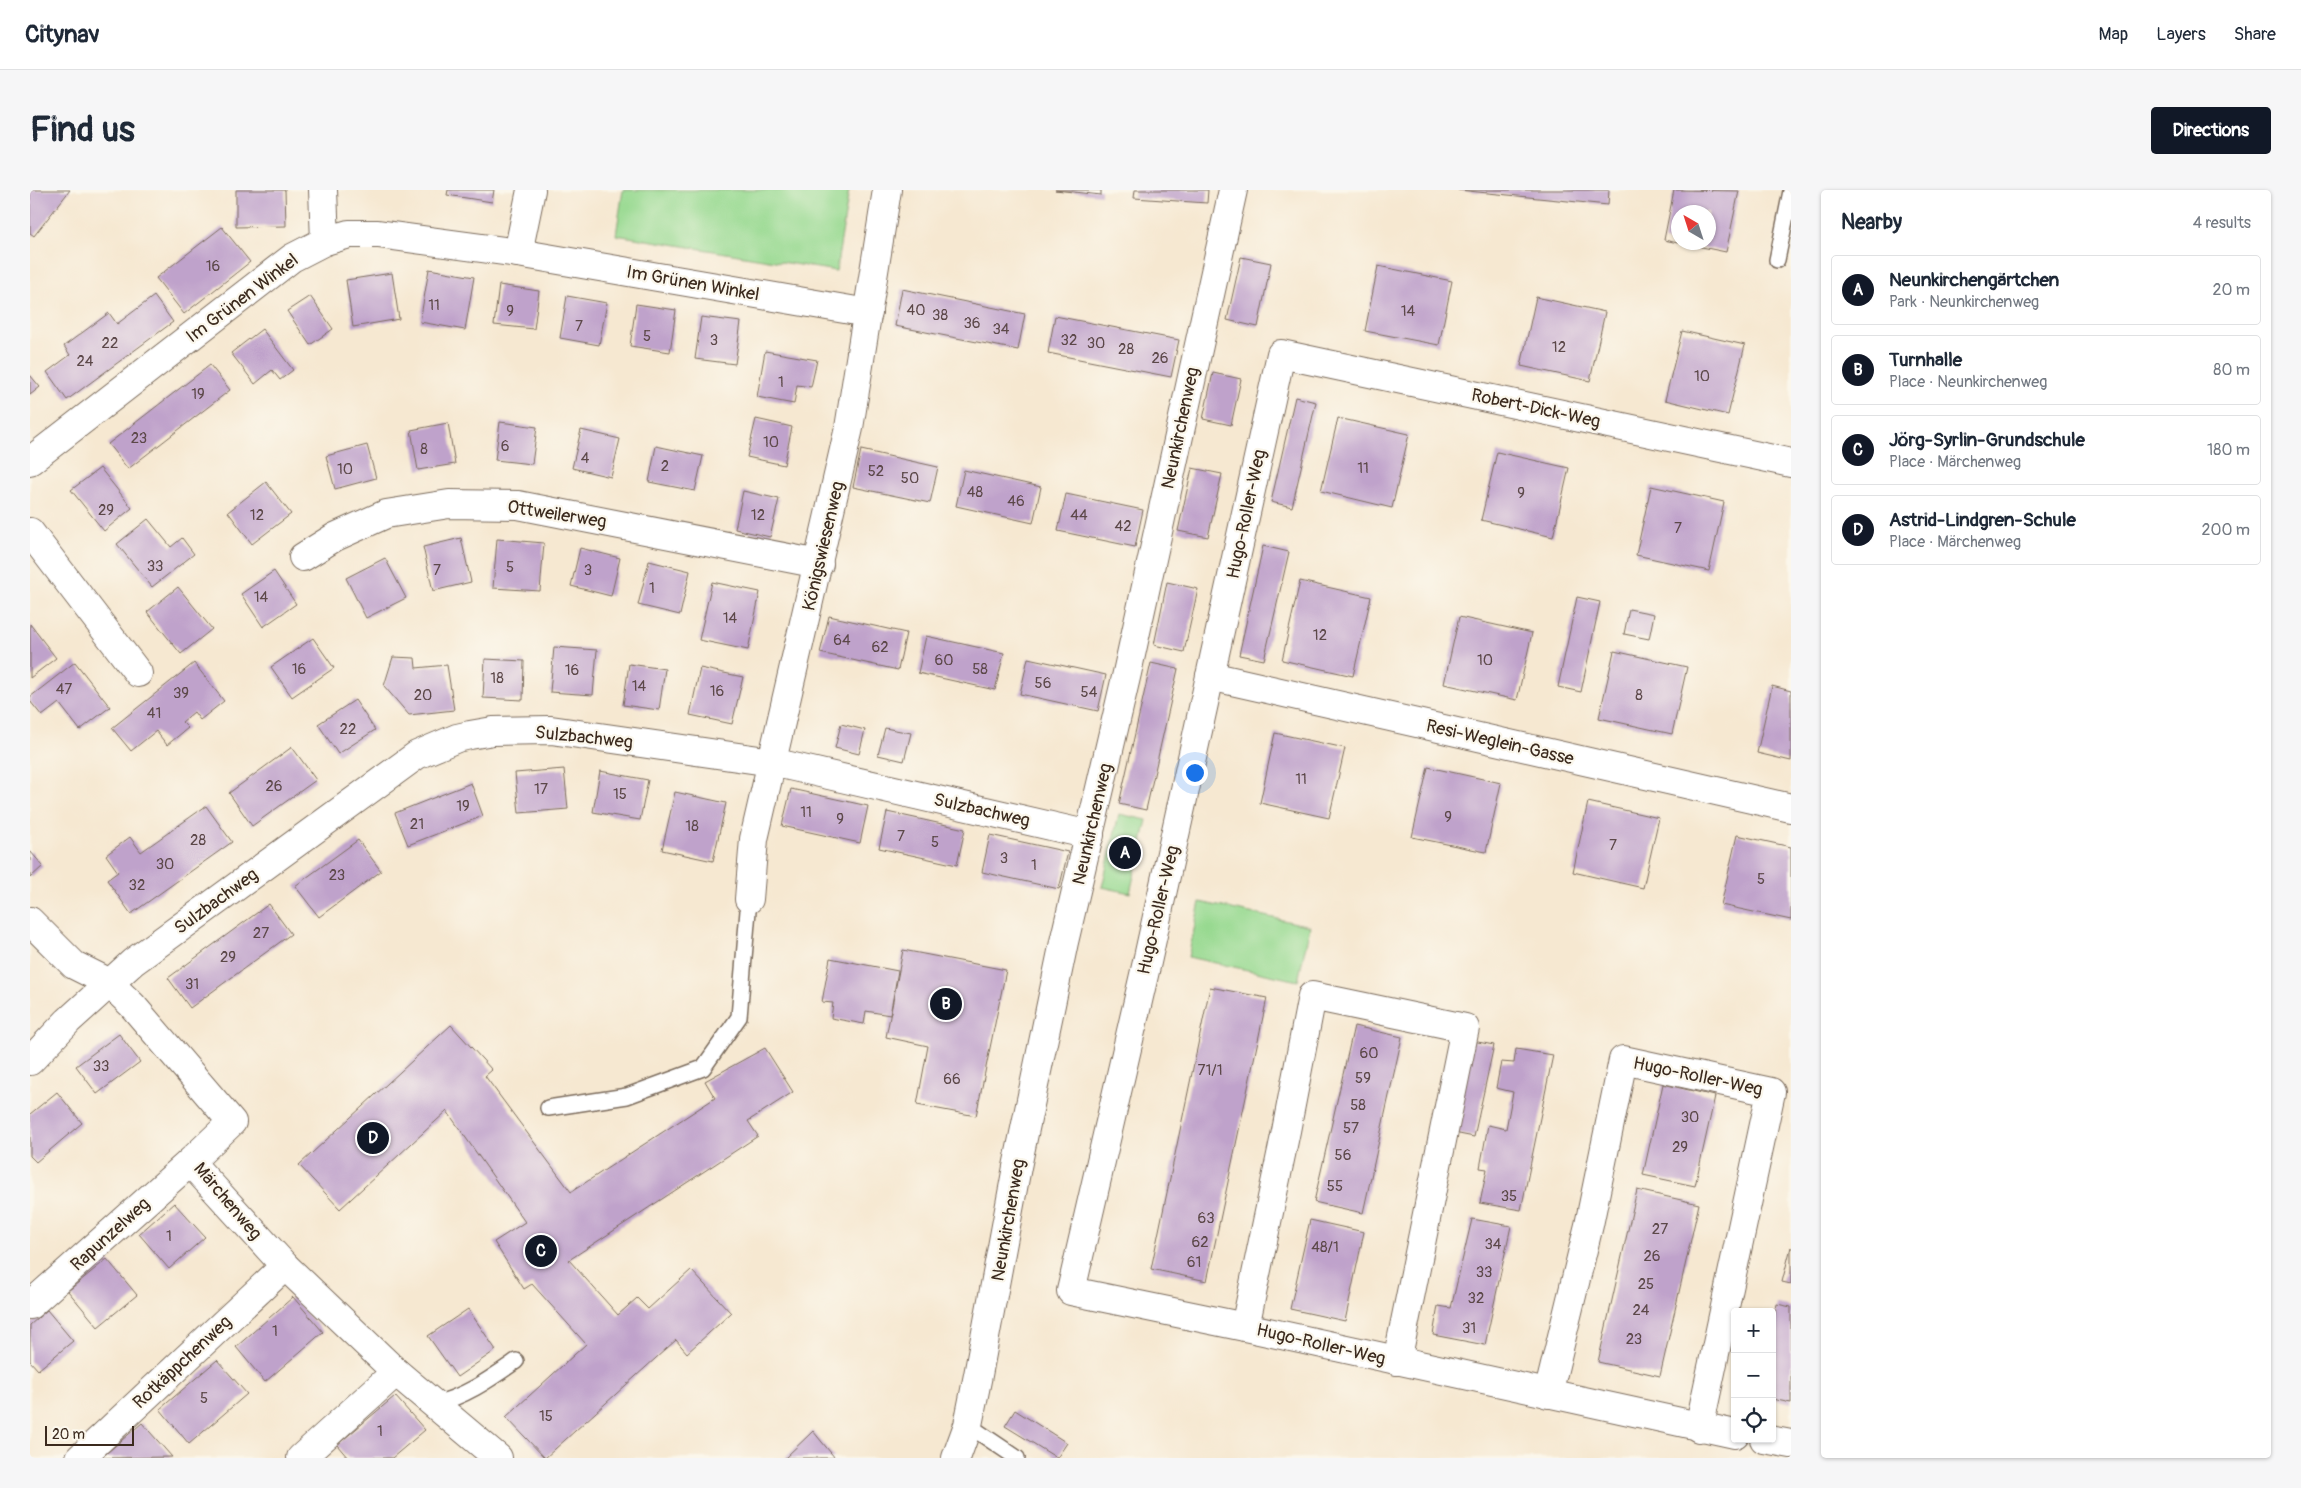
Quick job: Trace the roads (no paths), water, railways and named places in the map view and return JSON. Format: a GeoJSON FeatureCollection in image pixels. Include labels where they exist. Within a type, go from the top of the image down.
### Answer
{"type":"FeatureCollection","features":[{"type":"Feature","properties":{"kind":"street"},"geometry":{"type":"LineString","coordinates":[[323,190],[325,241]]}},
{"type":"Feature","properties":{"kind":"street"},"geometry":{"type":"LineString","coordinates":[[518,253],[531,190]]}},
{"type":"Feature","properties":{"kind":"street","name":"Königswiesenweg"},"geometry":{"type":"LineString","coordinates":[[749,899],[754,839],[849,428],[887,190]]}},
{"type":"Feature","properties":{"kind":"street","name":"Neunkirchenweg"},"geometry":{"type":"LineString","coordinates":[[956,1458],[968,1425],[988,1327],[1016,1167],[1064,942],[1090,835],[1233,190]]}},
{"type":"Feature","properties":{"kind":"street","name":"Im Grünen Winkel"},"geometry":{"type":"LineString","coordinates":[[30,461],[292,258],[325,241],[348,234],[378,234],[518,253],[868,313]]}},
{"type":"Feature","properties":{"kind":"street","name":"Robert-Dick-Weg"},"geometry":{"type":"LineString","coordinates":[[1281,354],[1791,463]]}},
{"type":"Feature","properties":{"kind":"street","name":"Hugo-Roller-Weg"},"geometry":{"type":"LineString","coordinates":[[1281,354],[1071,1291],[1245,1327],[1699,1428],[1731,1433]]}},
{"type":"Feature","properties":{"kind":"street","name":"Ottweilerweg"},"geometry":{"type":"LineString","coordinates":[[303,557],[335,537],[386,514],[449,504],[518,505],[819,564]]}},
{"type":"Feature","properties":{"kind":"street"},"geometry":{"type":"LineString","coordinates":[[30,532],[138,673]]}},
{"type":"Feature","properties":{"kind":"street","name":"Resi-Weglein-Gasse"},"geometry":{"type":"LineString","coordinates":[[1210,676],[1791,808]]}},
{"type":"Feature","properties":{"kind":"street","name":"Sulzbachweg"},"geometry":{"type":"LineString","coordinates":[[30,1061],[108,982],[417,755],[458,738],[493,731],[551,730],[772,762],[1090,835]]}},
{"type":"Feature","properties":{"kind":"street","name":"Märchenweg"},"geometry":{"type":"LineString","coordinates":[[30,921],[74,965],[108,982],[132,1005],[232,1122],[190,1162],[285,1266],[396,1372],[493,1456]]}},
{"type":"Feature","properties":{"kind":"street","name":"Hugo-Roller-Weg"},"geometry":{"type":"LineString","coordinates":[[1245,1327],[1312,996],[1465,1028],[1397,1361]]}},
{"type":"Feature","properties":{"kind":"street","name":"Hugo-Roller-Weg"},"geometry":{"type":"LineString","coordinates":[[1548,1394],[1589,1225],[1623,1060],[1771,1092],[1699,1428]]}},
{"type":"Feature","properties":{"kind":"street","name":"Rapunzelweg"},"geometry":{"type":"LineString","coordinates":[[30,1306],[190,1162]]}},
{"type":"Feature","properties":{"kind":"street","name":"Rotkäppchenweg"},"geometry":{"type":"LineString","coordinates":[[80,1458],[285,1266]]}},
{"type":"Feature","properties":{"kind":"street"},"geometry":{"type":"LineString","coordinates":[[301,1458],[396,1372]]}},
{"type":"Feature","properties":{"kind":"street"},"geometry":{"type":"LineString","coordinates":[[1776,1441],[1791,1444]]}},
{"type":"Feature","properties":{"kind":"lane"},"geometry":{"type":"LineString","coordinates":[[1777,260],[1791,191]]}},
{"type":"Feature","properties":{"kind":"lane"},"geometry":{"type":"LineString","coordinates":[[548,1108],[627,1096],[704,1068],[739,1017],[749,899]]}},
{"type":"Feature","properties":{"kind":"lane"},"geometry":{"type":"LineString","coordinates":[[434,1404],[450,1400],[478,1387],[516,1361]]}},
{"type":"Feature","properties":{"kind":"lane"},"geometry":{"type":"LineString","coordinates":[[968,1425],[1017,1458]]}},
{"type":"Feature","properties":{"kind":"place","name":"Neunkirchengärtchen"},"geometry":{"type":"Point","coordinates":[1125,853]}},
{"type":"Feature","properties":{"kind":"place","name":"Turnhalle"},"geometry":{"type":"Point","coordinates":[946,1004]}},
{"type":"Feature","properties":{"kind":"place","name":"Astrid-Lindgren-Schule"},"geometry":{"type":"Point","coordinates":[373,1138]}},
{"type":"Feature","properties":{"kind":"place","name":"Jörg-Syrlin-Grundschule"},"geometry":{"type":"Point","coordinates":[541,1251]}}]}
